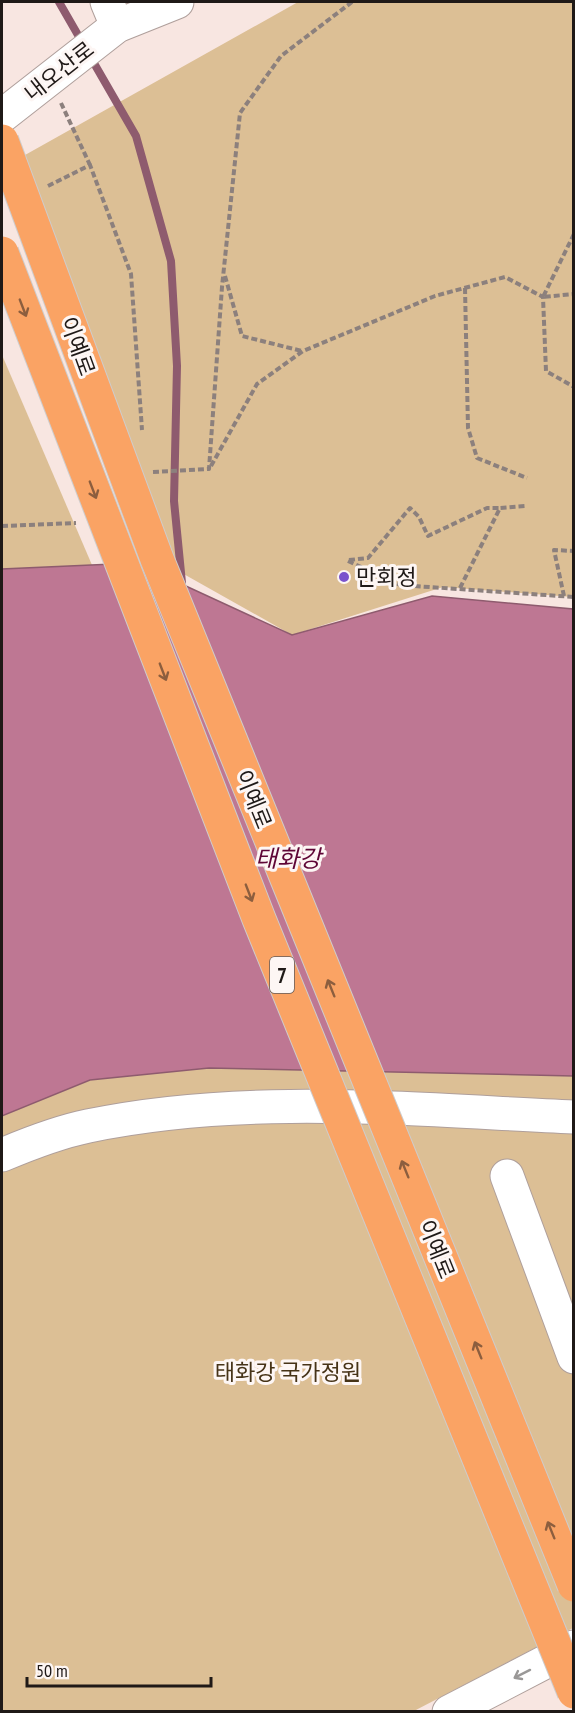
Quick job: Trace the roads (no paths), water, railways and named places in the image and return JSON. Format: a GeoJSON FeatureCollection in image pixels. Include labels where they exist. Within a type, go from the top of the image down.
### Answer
{"type":"FeatureCollection","features":[{"type":"Feature","properties":{"kind":"highway","name":"이예로"},"geometry":{"type":"LineString","coordinates":[[2,141],[157,559],[573,1585]]}},
{"type":"Feature","properties":{"kind":"highway","name":"이예로"},"geometry":{"type":"LineString","coordinates":[[2,253],[259,919],[573,1692]]}},
{"type":"Feature","properties":{"kind":"street","name":"내오산로"},"geometry":{"type":"LineString","coordinates":[[2,116],[49,80],[112,14],[177,2]]}},
{"type":"Feature","properties":{"kind":"street"},"geometry":{"type":"LineString","coordinates":[[2,1155],[86,1126],[192,1110],[345,1107],[573,1117]]}},
{"type":"Feature","properties":{"kind":"street"},"geometry":{"type":"LineString","coordinates":[[507,1176],[573,1357]]}},
{"type":"Feature","properties":{"kind":"street"},"geometry":{"type":"LineString","coordinates":[[449,1712],[573,1647]]}},
{"type":"Feature","properties":{"kind":"water","name":"태화강"},"geometry":{"type":"Polygon","coordinates":[[[136,563],[292,635],[432,596],[573,609],[573,1076],[209,1068],[90,1080],[2,1116],[2,569],[136,563]]]}},
{"type":"Feature","properties":{"kind":"waterway"},"geometry":{"type":"LineString","coordinates":[[59,2],[82,42]]}},
{"type":"Feature","properties":{"kind":"waterway"},"geometry":{"type":"LineString","coordinates":[[91,58],[136,136],[171,261],[177,366],[174,501],[182,583]]}},
{"type":"Feature","properties":{"kind":"place","name":"만회정"},"geometry":{"type":"Point","coordinates":[344,577]}},
{"type":"Feature","properties":{"kind":"park label","name":"태화강 국가정원"},"geometry":{"type":"Point","coordinates":[288,1372]}}]}
